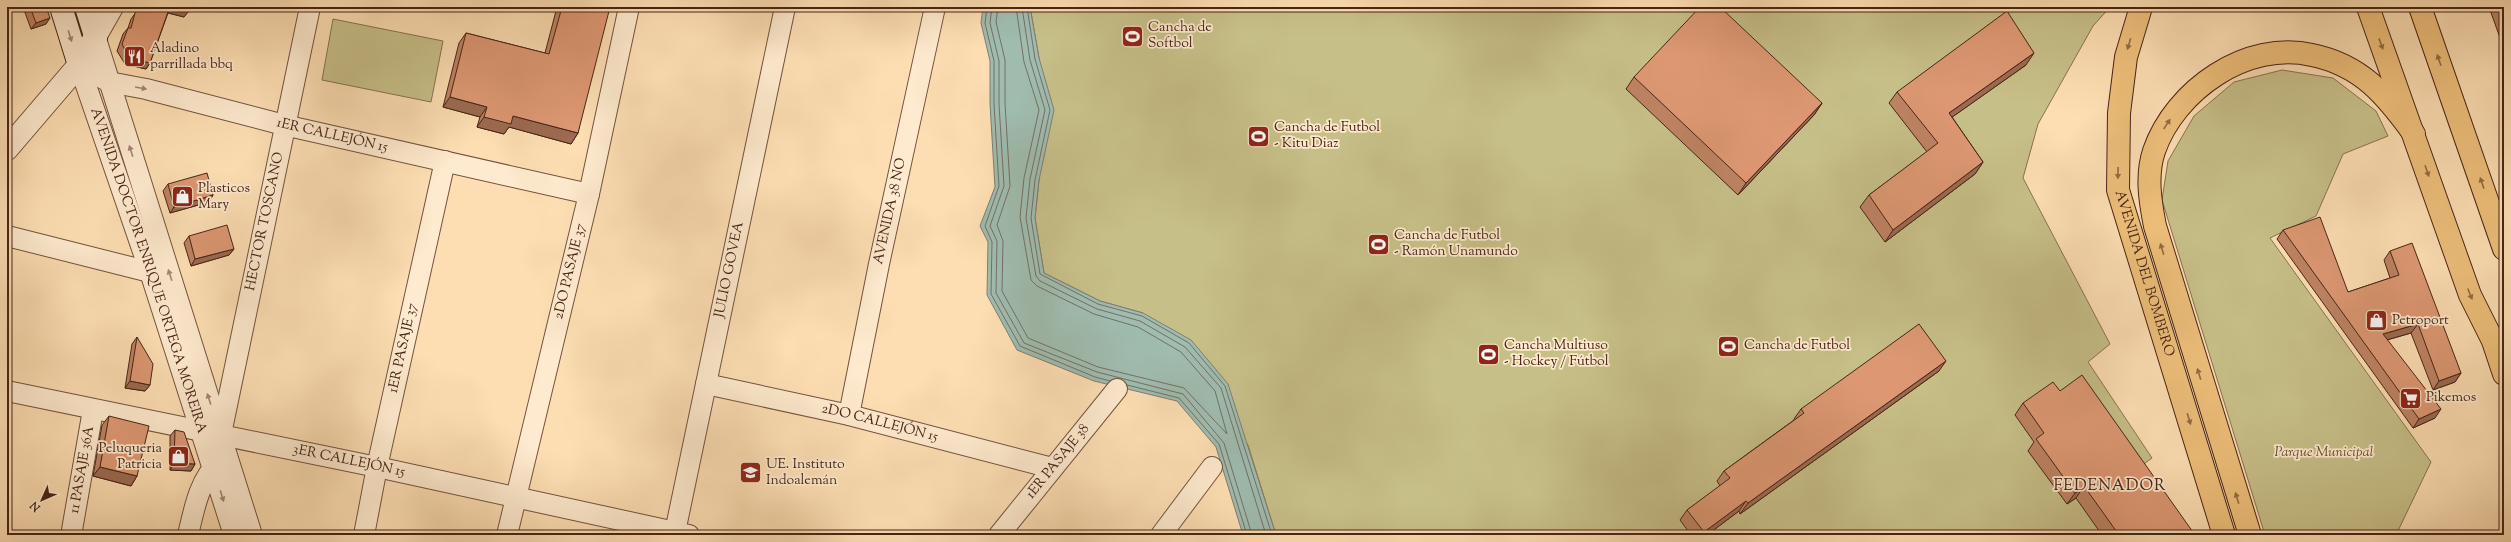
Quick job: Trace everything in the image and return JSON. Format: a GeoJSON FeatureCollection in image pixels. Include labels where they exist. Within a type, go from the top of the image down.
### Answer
{"type":"FeatureCollection","features":[{"type":"Feature","properties":{"kind":"main road","name":"AVENIDA DEL BOMBERO"},"geometry":{"type":"LineString","coordinates":[[2141,7],[2126,57],[2119,112],[2118,190],[2224,535]]}},
{"type":"Feature","properties":{"kind":"main road"},"geometry":{"type":"LineString","coordinates":[[2368,7],[2470,295],[2493,342],[2504,374]]}},
{"type":"Feature","properties":{"kind":"main road"},"geometry":{"type":"LineString","coordinates":[[2420,7],[2499,226],[2504,249]]}},
{"type":"Feature","properties":{"kind":"main road"},"geometry":{"type":"LineString","coordinates":[[2250,535],[2155,226],[2150,198],[2150,173],[2154,151],[2164,129],[2176,112],[2211,77],[2229,66],[2250,59],[2290,52],[2312,54],[2336,62],[2358,74],[2390,100],[2414,134]]}},
{"type":"Feature","properties":{"kind":"street","name":"AVENIDA DOCTOR ENRIQUE ORTEGA MOREIRA"},"geometry":{"type":"LineString","coordinates":[[61,7],[79,65],[150,272],[220,461],[252,535]]}},
{"type":"Feature","properties":{"kind":"street","name":"AVENIDA DOCTOR ENRIQUE ORTEGA MOREIRA"},"geometry":{"type":"LineString","coordinates":[[86,7],[211,434]]}},
{"type":"Feature","properties":{"kind":"street"},"geometry":{"type":"LineString","coordinates":[[7,150],[79,65],[96,39],[112,7]]}},
{"type":"Feature","properties":{"kind":"street","name":"HECTOR TOSCANO"},"geometry":{"type":"LineString","coordinates":[[211,434],[284,125],[310,7]]}},
{"type":"Feature","properties":{"kind":"street","name":"2DO PASAJE 37"},"geometry":{"type":"LineString","coordinates":[[506,535],[589,194],[629,7]]}},
{"type":"Feature","properties":{"kind":"street","name":"JULIO GOVEA"},"geometry":{"type":"LineString","coordinates":[[682,534],[706,384],[785,7]]}},
{"type":"Feature","properties":{"kind":"street","name":"AVENIDA 38 NO"},"geometry":{"type":"LineString","coordinates":[[849,415],[878,264],[935,7]]}},
{"type":"Feature","properties":{"kind":"street","name":"1ER CALLEJÓN 15"},"geometry":{"type":"LineString","coordinates":[[79,65],[109,82],[146,89],[284,125],[589,194]]}},
{"type":"Feature","properties":{"kind":"street","name":"1ER PASAJE 37"},"geometry":{"type":"LineString","coordinates":[[364,535],[377,467],[445,161]]}},
{"type":"Feature","properties":{"kind":"street"},"geometry":{"type":"LineString","coordinates":[[7,236],[150,272]]}},
{"type":"Feature","properties":{"kind":"street","name":"2DO CALLEJÓN 15"},"geometry":{"type":"LineString","coordinates":[[706,384],[849,415],[1052,468]]}},
{"type":"Feature","properties":{"kind":"street","name":"1ER PASAJE 38"},"geometry":{"type":"LineString","coordinates":[[999,535],[1117,389]]}},
{"type":"Feature","properties":{"kind":"street","name":"3ER CALLEJÓN 15"},"geometry":{"type":"LineString","coordinates":[[7,391],[93,410],[377,467],[682,534]]}},
{"type":"Feature","properties":{"kind":"street","name":"11 PASAJE 36A"},"geometry":{"type":"LineString","coordinates":[[72,530],[93,410]]}},
{"type":"Feature","properties":{"kind":"street","name":"AVENIDA DOCTOR ENRIQUE ORTEGA MOREIRA"},"geometry":{"type":"LineString","coordinates":[[220,461],[234,535]]}},
{"type":"Feature","properties":{"kind":"street"},"geometry":{"type":"LineString","coordinates":[[188,535],[196,502],[220,461]]}},
{"type":"Feature","properties":{"kind":"street"},"geometry":{"type":"LineString","coordinates":[[1161,535],[1212,467]]}},
{"type":"Feature","properties":{"kind":"green space"},"geometry":{"type":"Polygon","coordinates":[[[1030,7],[2110,7],[2093,26],[2038,124],[2023,178],[2110,344],[2088,362],[2152,458],[2141,466],[2190,535],[1276,535],[1248,445],[1143,313],[1100,301],[1044,273],[1035,218],[1039,180],[1039,58],[1030,7]]]}},
{"type":"Feature","properties":{"kind":"green space"},"geometry":{"type":"Polygon","coordinates":[[[333,19],[443,41],[431,102],[322,80],[333,19]]]}},
{"type":"Feature","properties":{"kind":"green space","name":"Parque Municipal"},"geometry":{"type":"Polygon","coordinates":[[[2282,70],[2333,78],[2376,111],[2388,136],[2343,154],[2316,216],[2270,238],[2431,462],[2396,535],[2265,535],[2162,200],[2168,161],[2194,116],[2234,82],[2282,70]]]}},
{"type":"Feature","properties":{"kind":"water"},"geometry":{"type":"Polygon","coordinates":[[[983,7],[1030,7],[1039,58],[1054,110],[1039,180],[1035,218],[1044,273],[1100,301],[1143,313],[1191,340],[1228,384],[1276,535],[1243,535],[1216,447],[1177,401],[1094,381],[1017,350],[987,295],[988,242],[980,226],[995,187],[990,104],[990,61],[981,23],[983,7]]]}},
{"type":"Feature","properties":{"kind":"building"},"geometry":{"type":"Polygon","coordinates":[[[30,7],[46,7],[50,18],[36,23],[30,7]]]}},
{"type":"Feature","properties":{"kind":"building"},"geometry":{"type":"Polygon","coordinates":[[[140,7],[161,7],[169,9],[150,63],[129,58],[122,44],[128,28],[131,28],[135,13],[140,7]]]}},
{"type":"Feature","properties":{"kind":"building"},"geometry":{"type":"Polygon","coordinates":[[[175,7],[190,7],[189,11],[175,7]]]}},
{"type":"Feature","properties":{"kind":"building"},"geometry":{"type":"Polygon","coordinates":[[[562,7],[600,7],[600,9],[609,11],[578,133],[513,116],[511,124],[484,117],[487,107],[450,97],[466,33],[549,54],[562,7]]]}},
{"type":"Feature","properties":{"kind":"building"},"geometry":{"type":"Polygon","coordinates":[[[1700,7],[1720,7],[1822,103],[1746,183],[1634,77],[1700,7]]]}},
{"type":"Feature","properties":{"kind":"building"},"geometry":{"type":"Polygon","coordinates":[[[2499,7],[2504,7],[2504,22],[2499,7]]]}},
{"type":"Feature","properties":{"kind":"building"},"geometry":{"type":"Polygon","coordinates":[[[2007,11],[2034,53],[1949,113],[1983,162],[1893,230],[1869,195],[1938,143],[1897,92],[2007,11]]]}},
{"type":"Feature","properties":{"kind":"building"},"geometry":{"type":"Polygon","coordinates":[[[207,173],[213,195],[174,207],[168,184],[207,173]]]}},
{"type":"Feature","properties":{"kind":"building"},"geometry":{"type":"Polygon","coordinates":[[[2320,217],[2348,292],[2399,275],[2390,251],[2412,243],[2461,373],[2439,381],[2418,324],[2383,334],[2441,409],[2419,419],[2283,230],[2320,217]]]}},
{"type":"Feature","properties":{"kind":"building"},"geometry":{"type":"Polygon","coordinates":[[[227,225],[234,249],[195,259],[189,236],[227,225]]]}},
{"type":"Feature","properties":{"kind":"building"},"geometry":{"type":"Polygon","coordinates":[[[1919,324],[1946,361],[1748,503],[1746,501],[1704,532],[1687,510],[1730,478],[1724,471],[1804,413],[1801,409],[1919,324]]]}},
{"type":"Feature","properties":{"kind":"building"},"geometry":{"type":"Polygon","coordinates":[[[137,337],[153,364],[150,385],[130,381],[137,337]]]}},
{"type":"Feature","properties":{"kind":"building"},"geometry":{"type":"Polygon","coordinates":[[[2082,375],[2195,535],[2119,535],[2084,486],[2075,493],[2036,439],[2044,433],[2023,403],[2053,382],[2060,391],[2082,375]]]}},
{"type":"Feature","properties":{"kind":"building"},"geometry":{"type":"Polygon","coordinates":[[[109,416],[149,426],[137,476],[100,467],[109,416]]]}},
{"type":"Feature","properties":{"kind":"building"},"geometry":{"type":"Polygon","coordinates":[[[175,430],[184,432],[195,464],[174,463],[175,430]]]}},
{"type":"Feature","properties":{"kind":"place","name":"Cancha de Softbol"},"geometry":{"type":"Point","coordinates":[1133,36]}},
{"type":"Feature","properties":{"kind":"place","name":"Aladino parrillada bbq"},"geometry":{"type":"Point","coordinates":[135,57]}},
{"type":"Feature","properties":{"kind":"place","name":"Cancha de Futbol - Kitu Diaz"},"geometry":{"type":"Point","coordinates":[1258,136]}},
{"type":"Feature","properties":{"kind":"place","name":"Plasticos Mary"},"geometry":{"type":"Point","coordinates":[182,197]}},
{"type":"Feature","properties":{"kind":"place","name":"Cancha de Futbol - Ramón Unamundo"},"geometry":{"type":"Point","coordinates":[1379,244]}},
{"type":"Feature","properties":{"kind":"place","name":"Petroport"},"geometry":{"type":"Point","coordinates":[2377,321]}},
{"type":"Feature","properties":{"kind":"place","name":"Cancha de Futbol"},"geometry":{"type":"Point","coordinates":[1728,346]}},
{"type":"Feature","properties":{"kind":"place","name":"Cancha Multiuso - Hockey / Fútbol"},"geometry":{"type":"Point","coordinates":[1489,354]}},
{"type":"Feature","properties":{"kind":"place","name":"Pikemos"},"geometry":{"type":"Point","coordinates":[2411,398]}},
{"type":"Feature","properties":{"kind":"place","name":"Peluqueria Patricia"},"geometry":{"type":"Point","coordinates":[178,457]}},
{"type":"Feature","properties":{"kind":"place","name":"UE. Instituto Indoalemán"},"geometry":{"type":"Point","coordinates":[751,473]}},
{"type":"Feature","properties":{"kind":"district","name":"FEDENADOR"},"geometry":{"type":"Point","coordinates":[2110,486]}}]}
